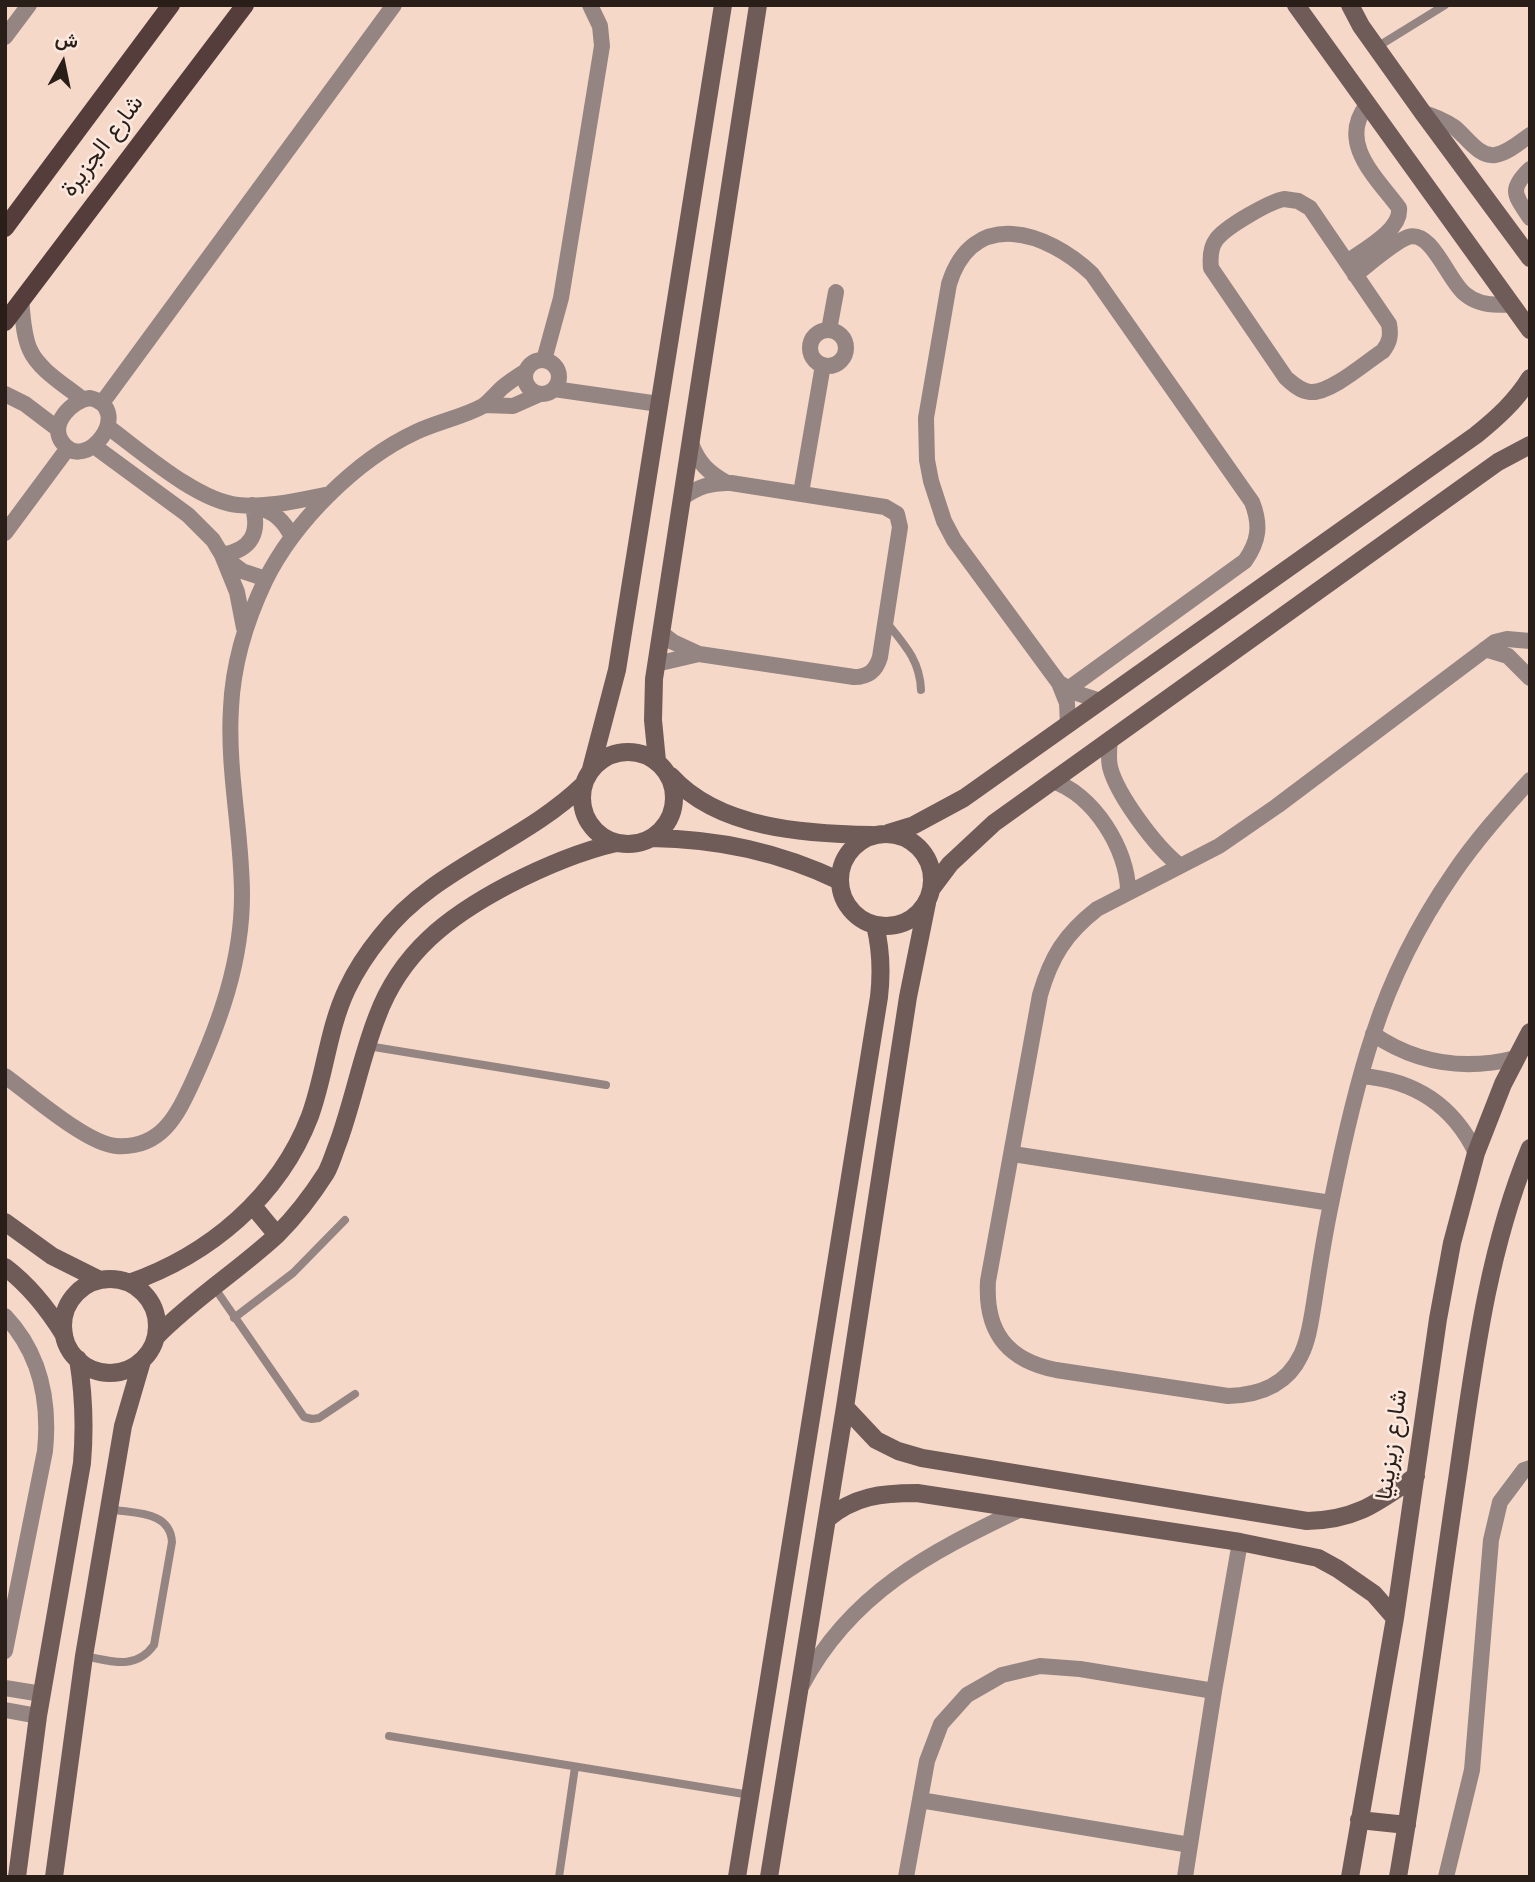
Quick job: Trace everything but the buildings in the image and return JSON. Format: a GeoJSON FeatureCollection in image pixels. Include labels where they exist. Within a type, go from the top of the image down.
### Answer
{"type":"FeatureCollection","features":[{"type":"Feature","properties":{"kind":"main road","name":"شارع الجزيرة"},"geometry":{"type":"LineString","coordinates":[[5,228],[171,5]]}},
{"type":"Feature","properties":{"kind":"main road","name":"شارع الجزيرة"},"geometry":{"type":"LineString","coordinates":[[5,322],[245,5]]}},
{"type":"Feature","properties":{"kind":"street"},"geometry":{"type":"LineString","coordinates":[[6,36],[29,5]]}},
{"type":"Feature","properties":{"kind":"street"},"geometry":{"type":"LineString","coordinates":[[102,403],[394,5]]}},
{"type":"Feature","properties":{"kind":"street"},"geometry":{"type":"LineString","coordinates":[[544,360],[561,298],[602,46],[600,26],[590,5]]}},
{"type":"Feature","properties":{"kind":"street"},"geometry":{"type":"LineString","coordinates":[[723,5],[617,670],[582,803],[587,820],[599,834],[616,842],[634,844],[651,838],[665,827],[674,810],[675,792],[663,768],[653,720],[656,664],[758,5]]}},
{"type":"Feature","properties":{"kind":"street"},"geometry":{"type":"LineString","coordinates":[[1296,5],[1530,330]]}},
{"type":"Feature","properties":{"kind":"street"},"geometry":{"type":"LineString","coordinates":[[1350,5],[1361,26],[1530,258]]}},
{"type":"Feature","properties":{"kind":"street"},"geometry":{"type":"LineString","coordinates":[[1351,268],[1395,226],[1400,215],[1399,208],[1356,146],[1357,122],[1367,105]]}},
{"type":"Feature","properties":{"kind":"street"},"geometry":{"type":"LineString","coordinates":[[1423,113],[1455,128],[1485,153],[1494,155],[1527,143]]}},
{"type":"Feature","properties":{"kind":"street"},"geometry":{"type":"LineString","coordinates":[[1530,169],[1517,182],[1515,188],[1516,195],[1530,218]]}},
{"type":"Feature","properties":{"kind":"street"},"geometry":{"type":"LineString","coordinates":[[1284,199],[1298,201],[1310,208],[1351,268],[1389,324],[1389,343],[1383,351],[1324,391],[1310,392],[1297,387],[1286,378],[1211,268],[1210,257],[1217,238],[1271,202],[1284,199]]}},
{"type":"Feature","properties":{"kind":"street"},"geometry":{"type":"LineString","coordinates":[[1063,686],[1245,561],[1256,540],[1258,517],[1252,502],[1092,274],[1076,258],[1037,238],[997,234],[980,240],[965,251],[954,266],[928,397],[925,429],[927,460],[937,501],[954,540],[1063,686],[1068,725]]}},
{"type":"Feature","properties":{"kind":"street"},"geometry":{"type":"LineString","coordinates":[[1351,268],[1405,238],[1416,236],[1427,241],[1465,295],[1487,304],[1511,304]]}},
{"type":"Feature","properties":{"kind":"street"},"geometry":{"type":"LineString","coordinates":[[829,330],[836,292]]}},
{"type":"Feature","properties":{"kind":"street"},"geometry":{"type":"LineString","coordinates":[[21,300],[26,340],[31,353],[49,373],[82,399]]}},
{"type":"Feature","properties":{"kind":"street"},"geometry":{"type":"LineString","coordinates":[[829,330],[844,338],[846,350],[841,361],[829,366],[823,365],[813,357],[811,345],[817,334],[829,330]]}},
{"type":"Feature","properties":{"kind":"street"},"geometry":{"type":"LineString","coordinates":[[5,1076],[94,1140],[114,1146],[135,1145],[155,1138],[170,1124],[181,1107],[221,1016],[239,935],[242,876],[230,723],[232,689],[244,630],[266,579],[292,537],[330,494],[396,442],[433,424],[484,405],[513,406],[547,391],[559,374],[551,362],[536,360],[484,405]]}},
{"type":"Feature","properties":{"kind":"street"},"geometry":{"type":"LineString","coordinates":[[800,493],[823,365]]}},
{"type":"Feature","properties":{"kind":"street"},"geometry":{"type":"LineString","coordinates":[[526,371],[528,386],[547,391],[659,404]]}},
{"type":"Feature","properties":{"kind":"street"},"geometry":{"type":"LineString","coordinates":[[1530,378],[1500,415],[1476,435],[956,803],[914,825],[859,842],[848,852],[842,866],[842,896],[850,908],[875,925],[890,926],[917,914],[971,842],[1110,739],[1498,462],[1530,445]]}},
{"type":"Feature","properties":{"kind":"street"},"geometry":{"type":"LineString","coordinates":[[5,394],[25,404],[58,429]]}},
{"type":"Feature","properties":{"kind":"street"},"geometry":{"type":"LineString","coordinates":[[82,399],[96,399],[102,403],[109,414],[108,427],[94,446],[82,451],[68,448],[59,436],[60,422],[74,404],[82,399]]}},
{"type":"Feature","properties":{"kind":"street"},"geometry":{"type":"LineString","coordinates":[[108,427],[204,495],[219,501],[265,508],[277,515],[292,537]]}},
{"type":"Feature","properties":{"kind":"street"},"geometry":{"type":"LineString","coordinates":[[691,443],[704,467],[727,483]]}},
{"type":"Feature","properties":{"kind":"street"},"geometry":{"type":"LineString","coordinates":[[94,446],[188,515],[213,540],[237,592],[244,630]]}},
{"type":"Feature","properties":{"kind":"street"},"geometry":{"type":"LineString","coordinates":[[5,533],[68,448]]}},
{"type":"Feature","properties":{"kind":"street"},"geometry":{"type":"LineString","coordinates":[[661,633],[699,654],[863,677],[877,666],[900,527],[897,514],[885,507],[727,483],[703,486],[682,498]]}},
{"type":"Feature","properties":{"kind":"street"},"geometry":{"type":"LineString","coordinates":[[251,506],[330,494]]}},
{"type":"Feature","properties":{"kind":"street"},"geometry":{"type":"LineString","coordinates":[[222,555],[236,552],[247,544],[254,533],[256,519],[251,506]]}},
{"type":"Feature","properties":{"kind":"street"},"geometry":{"type":"LineString","coordinates":[[222,555],[242,571],[266,579]]}},
{"type":"Feature","properties":{"kind":"street"},"geometry":{"type":"LineString","coordinates":[[1530,641],[1507,639],[1495,642],[1278,806],[1219,846],[1128,891],[1081,922],[1062,943],[1048,968],[1040,995],[988,1281],[987,1302],[991,1322],[1002,1341],[1016,1356],[1035,1366],[1056,1370],[1228,1396],[1247,1396],[1273,1386],[1294,1368],[1309,1331],[1331,1203],[1373,1034],[1406,956],[1436,900],[1475,843],[1530,780]]}},
{"type":"Feature","properties":{"kind":"street"},"geometry":{"type":"LineString","coordinates":[[1485,649],[1508,656],[1530,678]]}},
{"type":"Feature","properties":{"kind":"street"},"geometry":{"type":"LineString","coordinates":[[656,664],[699,654]]}},
{"type":"Feature","properties":{"kind":"street"},"geometry":{"type":"LineString","coordinates":[[1063,686],[1101,701]]}},
{"type":"Feature","properties":{"kind":"street"},"geometry":{"type":"LineString","coordinates":[[1110,739],[1109,758],[1118,785],[1153,839],[1179,866]]}},
{"type":"Feature","properties":{"kind":"street"},"geometry":{"type":"LineString","coordinates":[[129,1283],[153,1275],[197,1252],[253,1206],[276,1178],[295,1149],[309,1116],[346,991],[362,961],[382,934],[405,909],[431,887],[545,818],[605,757],[623,751],[641,753],[663,768],[697,801],[732,816],[792,830],[903,836],[917,845],[927,857],[932,872],[929,895],[908,997],[769,1877]]}},
{"type":"Feature","properties":{"kind":"street"},"geometry":{"type":"LineString","coordinates":[[1052,781],[1077,792],[1105,826],[1125,862],[1128,891]]}},
{"type":"Feature","properties":{"kind":"street"},"geometry":{"type":"LineString","coordinates":[[651,838],[707,840],[762,850],[840,881]]}},
{"type":"Feature","properties":{"kind":"street"},"geometry":{"type":"LineString","coordinates":[[54,1877],[84,1656],[123,1426],[142,1361],[156,1338],[191,1304],[277,1235],[305,1204],[328,1169],[347,1117],[377,1016],[390,987],[415,953],[453,917],[544,866],[591,848],[616,842]]}},
{"type":"Feature","properties":{"kind":"street"},"geometry":{"type":"LineString","coordinates":[[737,1877],[879,997],[882,972],[880,944],[875,925]]}},
{"type":"Feature","properties":{"kind":"street","name":"شارع زيزينيا"},"geometry":{"type":"LineString","coordinates":[[1350,1877],[1395,1618],[1438,1319],[1452,1243],[1476,1153],[1516,1058],[1530,1032]]}},
{"type":"Feature","properties":{"kind":"street"},"geometry":{"type":"LineString","coordinates":[[1373,1034],[1401,1051],[1433,1062],[1466,1066],[1516,1058]]}},
{"type":"Feature","properties":{"kind":"street"},"geometry":{"type":"LineString","coordinates":[[1362,1076],[1407,1085],[1436,1101],[1460,1124],[1476,1153]]}},
{"type":"Feature","properties":{"kind":"street"},"geometry":{"type":"LineString","coordinates":[[1398,1877],[1477,1338],[1500,1234],[1530,1148]]}},
{"type":"Feature","properties":{"kind":"street"},"geometry":{"type":"LineString","coordinates":[[1013,1154],[1331,1203]]}},
{"type":"Feature","properties":{"kind":"street"},"geometry":{"type":"LineString","coordinates":[[253,1206],[277,1235]]}},
{"type":"Feature","properties":{"kind":"street"},"geometry":{"type":"LineString","coordinates":[[5,1222],[52,1256],[100,1280]]}},
{"type":"Feature","properties":{"kind":"street"},"geometry":{"type":"LineString","coordinates":[[5,1267],[32,1289],[50,1311],[69,1348],[89,1367],[103,1372],[117,1372],[142,1361]]}},
{"type":"Feature","properties":{"kind":"street"},"geometry":{"type":"LineString","coordinates":[[64,1335],[67,1307],[75,1294],[100,1280],[115,1279],[129,1283],[149,1299],[155,1311],[156,1338]]}},
{"type":"Feature","properties":{"kind":"street"},"geometry":{"type":"LineString","coordinates":[[5,1316],[27,1345],[37,1367],[45,1393],[48,1421],[45,1451],[5,1651]]}},
{"type":"Feature","properties":{"kind":"street"},"geometry":{"type":"LineString","coordinates":[[18,1877],[41,1694],[82,1463],[84,1394],[78,1359]]}},
{"type":"Feature","properties":{"kind":"street"},"geometry":{"type":"LineString","coordinates":[[845,1407],[876,1440],[898,1451],[922,1458],[1307,1521],[1347,1517],[1366,1509],[1416,1476]]}},
{"type":"Feature","properties":{"kind":"street"},"geometry":{"type":"LineString","coordinates":[[1446,1877],[1472,1770],[1491,1540],[1500,1502],[1524,1470],[1530,1468]]}},
{"type":"Feature","properties":{"kind":"street"},"geometry":{"type":"LineString","coordinates":[[827,1519],[844,1505],[867,1497],[917,1493],[1240,1542],[1318,1558],[1374,1594],[1395,1618]]}},
{"type":"Feature","properties":{"kind":"street"},"geometry":{"type":"LineString","coordinates":[[798,1694],[816,1660],[842,1627],[872,1597],[940,1548],[1019,1510]]}},
{"type":"Feature","properties":{"kind":"street"},"geometry":{"type":"LineString","coordinates":[[1185,1877],[1240,1542]]}},
{"type":"Feature","properties":{"kind":"street"},"geometry":{"type":"LineString","coordinates":[[906,1877],[927,1761],[941,1724],[967,1695],[1002,1675],[1040,1666],[1080,1669],[1214,1691]]}},
{"type":"Feature","properties":{"kind":"street"},"geometry":{"type":"LineString","coordinates":[[5,1688],[41,1694]]}},
{"type":"Feature","properties":{"kind":"street"},"geometry":{"type":"LineString","coordinates":[[5,1710],[38,1716]]}},
{"type":"Feature","properties":{"kind":"street"},"geometry":{"type":"LineString","coordinates":[[920,1800],[1190,1845]]}},
{"type":"Feature","properties":{"kind":"street"},"geometry":{"type":"LineString","coordinates":[[1359,1820],[1407,1825]]}},
{"type":"Feature","properties":{"kind":"lane"},"geometry":{"type":"LineString","coordinates":[[1377,47],[1444,5]]}},
{"type":"Feature","properties":{"kind":"lane"},"geometry":{"type":"LineString","coordinates":[[885,621],[911,652],[920,677],[921,690]]}},
{"type":"Feature","properties":{"kind":"lane"},"geometry":{"type":"LineString","coordinates":[[368,1046],[606,1085]]}},
{"type":"Feature","properties":{"kind":"lane"},"geometry":{"type":"LineString","coordinates":[[234,1318],[293,1273],[345,1220]]}},
{"type":"Feature","properties":{"kind":"lane"},"geometry":{"type":"LineString","coordinates":[[214,1287],[304,1417],[319,1418],[355,1394]]}},
{"type":"Feature","properties":{"kind":"lane"},"geometry":{"type":"LineString","coordinates":[[84,1656],[124,1663],[147,1655],[153,1645],[172,1542],[171,1531],[165,1522],[155,1517],[109,1509]]}},
{"type":"Feature","properties":{"kind":"lane"},"geometry":{"type":"LineString","coordinates":[[389,1736],[750,1796]]}},
{"type":"Feature","properties":{"kind":"lane"},"geometry":{"type":"LineString","coordinates":[[559,1877],[575,1767]]}}]}
